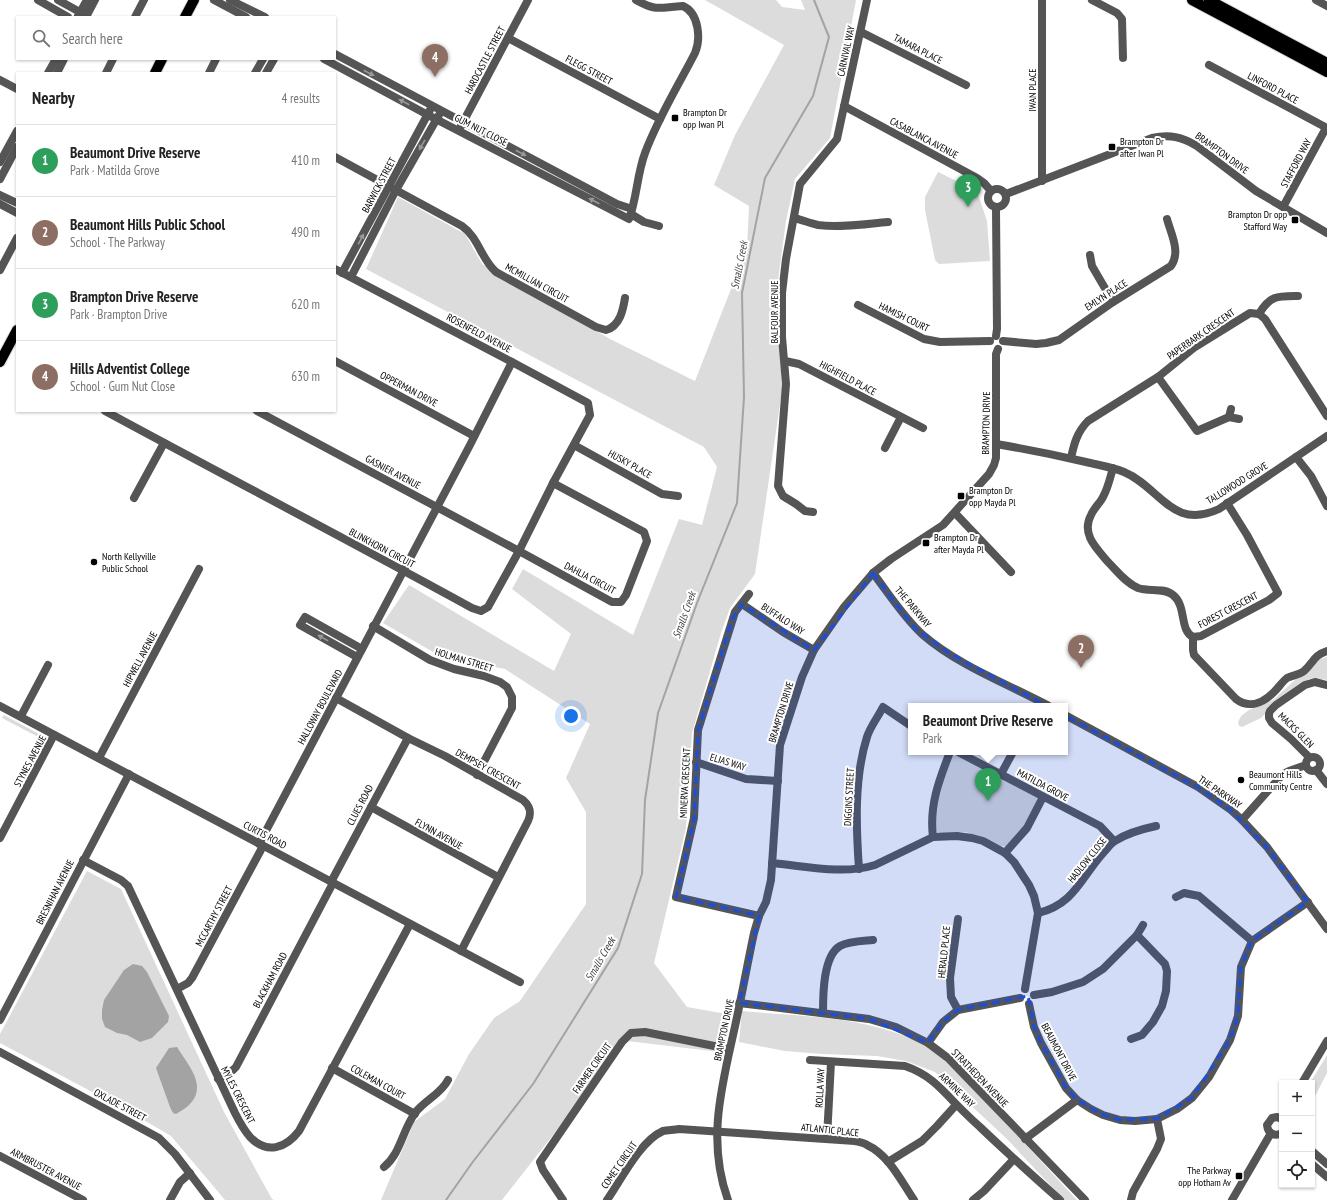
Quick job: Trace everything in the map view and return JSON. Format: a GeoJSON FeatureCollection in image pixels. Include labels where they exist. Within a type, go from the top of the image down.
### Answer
{"type":"FeatureCollection","features":[{"type":"Feature","properties":{"kind":"main road"},"geometry":{"type":"LineString","coordinates":[[186,16],[194,0]]}},
{"type":"Feature","properties":{"kind":"main road"},"geometry":{"type":"LineString","coordinates":[[1192,0],[1327,72]]}},
{"type":"Feature","properties":{"kind":"main road"},"geometry":{"type":"LineString","coordinates":[[1209,0],[1327,63]]}},
{"type":"Feature","properties":{"kind":"main road"},"geometry":{"type":"LineString","coordinates":[[156,72],[162,60]]}},
{"type":"Feature","properties":{"kind":"main road"},"geometry":{"type":"LineString","coordinates":[[0,362],[16,332]]}},
{"type":"Feature","properties":{"kind":"street"},"geometry":{"type":"LineString","coordinates":[[38,0],[66,16]]}},
{"type":"Feature","properties":{"kind":"street"},"geometry":{"type":"LineString","coordinates":[[58,0],[83,15]]}},
{"type":"Feature","properties":{"kind":"street"},"geometry":{"type":"LineString","coordinates":[[83,15],[87,0]]}},
{"type":"Feature","properties":{"kind":"street"},"geometry":{"type":"LineString","coordinates":[[83,15],[95,0]]}},
{"type":"Feature","properties":{"kind":"street"},"geometry":{"type":"LineString","coordinates":[[136,16],[144,0]]}},
{"type":"Feature","properties":{"kind":"street"},"geometry":{"type":"LineString","coordinates":[[214,0],[242,14],[257,16]]}},
{"type":"Feature","properties":{"kind":"street"},"geometry":{"type":"LineString","coordinates":[[230,0],[242,14]]}},
{"type":"Feature","properties":{"kind":"street","name":"HARDCASTLE STREET"},"geometry":{"type":"LineString","coordinates":[[459,130],[528,0]]}},
{"type":"Feature","properties":{"kind":"street"},"geometry":{"type":"LineString","coordinates":[[630,214],[643,157],[660,119],[695,53],[699,36],[692,12],[683,6],[651,8],[636,0]]}},
{"type":"Feature","properties":{"kind":"street","name":"CARNIVAL WAY"},"geometry":{"type":"LineString","coordinates":[[844,106],[867,0]]}},
{"type":"Feature","properties":{"kind":"street","name":"IWAN PLACE"},"geometry":{"type":"LineString","coordinates":[[1042,0],[1042,181]]}},
{"type":"Feature","properties":{"kind":"street"},"geometry":{"type":"LineString","coordinates":[[1092,0],[1117,13],[1122,19],[1123,58]]}},
{"type":"Feature","properties":{"kind":"street"},"geometry":{"type":"LineString","coordinates":[[1316,0],[1327,6]]}},
{"type":"Feature","properties":{"kind":"street","name":"TAMARA PLACE"},"geometry":{"type":"LineString","coordinates":[[861,32],[966,85]]}},
{"type":"Feature","properties":{"kind":"street","name":"FLEGG STREET"},"geometry":{"type":"LineString","coordinates":[[508,38],[660,119]]}},
{"type":"Feature","properties":{"kind":"street","name":"GUM NUT CLOSE"},"geometry":{"type":"LineString","coordinates":[[336,55],[617,204],[630,214]]}},
{"type":"Feature","properties":{"kind":"street"},"geometry":{"type":"LineString","coordinates":[[49,72],[55,60]]}},
{"type":"Feature","properties":{"kind":"street"},"geometry":{"type":"LineString","coordinates":[[57,72],[63,60]]}},
{"type":"Feature","properties":{"kind":"street"},"geometry":{"type":"LineString","coordinates":[[106,72],[112,60]]}},
{"type":"Feature","properties":{"kind":"street"},"geometry":{"type":"LineString","coordinates":[[210,72],[216,60]]}},
{"type":"Feature","properties":{"kind":"street"},"geometry":{"type":"LineString","coordinates":[[256,72],[262,60]]}},
{"type":"Feature","properties":{"kind":"street"},"geometry":{"type":"LineString","coordinates":[[267,72],[273,60]]}},
{"type":"Feature","properties":{"kind":"street","name":"GUM NUT CLOSE"},"geometry":{"type":"LineString","coordinates":[[326,60],[436,119],[644,222],[658,226]]}},
{"type":"Feature","properties":{"kind":"street","name":"LINFORD PLACE"},"geometry":{"type":"LineString","coordinates":[[1209,65],[1327,128]]}},
{"type":"Feature","properties":{"kind":"street"},"geometry":{"type":"LineString","coordinates":[[0,80],[16,88]]}},
{"type":"Feature","properties":{"kind":"street","name":"BARWICK STREET"},"geometry":{"type":"LineString","coordinates":[[351,277],[432,106]]}},
{"type":"Feature","properties":{"kind":"street","name":"CASABLANCA AVENUE"},"geometry":{"type":"LineString","coordinates":[[844,106],[977,178],[992,191]]}},
{"type":"Feature","properties":{"kind":"street","name":"BALFOUR AVENUE"},"geometry":{"type":"LineString","coordinates":[[813,512],[806,511],[783,496],[778,486],[786,384],[782,337],[782,293],[786,259],[800,184],[837,139],[844,106]]}},
{"type":"Feature","properties":{"kind":"street","name":"BARWICK STREET"},"geometry":{"type":"LineString","coordinates":[[339,271],[441,110]]}},
{"type":"Feature","properties":{"kind":"street","name":"STAFFORD WAY"},"geometry":{"type":"LineString","coordinates":[[1283,207],[1327,128]]}},
{"type":"Feature","properties":{"kind":"street"},"geometry":{"type":"LineString","coordinates":[[0,162],[16,133]]}},
{"type":"Feature","properties":{"kind":"street","name":"BRAMPTON DRIVE"},"geometry":{"type":"LineString","coordinates":[[1006,194],[1152,138],[1168,135],[1177,136],[1197,146],[1256,191],[1327,233]]}},
{"type":"Feature","properties":{"kind":"street"},"geometry":{"type":"LineString","coordinates":[[0,179],[16,149]]}},
{"type":"Feature","properties":{"kind":"street","name":"MCMILLIAN CIRCUIT"},"geometry":{"type":"LineString","coordinates":[[336,158],[468,230],[478,244],[486,261],[496,272],[596,327],[606,330],[614,326],[623,309],[625,298]]}},
{"type":"Feature","properties":{"kind":"street"},"geometry":{"type":"LineString","coordinates":[[997,189],[1006,194],[1007,199],[1004,205],[996,208],[989,204],[988,200],[992,191],[997,189]]}},
{"type":"Feature","properties":{"kind":"street"},"geometry":{"type":"LineString","coordinates":[[0,194],[16,203]]}},
{"type":"Feature","properties":{"kind":"street"},"geometry":{"type":"LineString","coordinates":[[0,204],[16,212]]}},
{"type":"Feature","properties":{"kind":"street"},"geometry":{"type":"LineString","coordinates":[[993,338],[1001,337],[1003,342],[1001,347],[998,348],[992,346],[993,338],[997,329],[996,208]]}},
{"type":"Feature","properties":{"kind":"street"},"geometry":{"type":"LineString","coordinates":[[794,218],[818,225],[834,226],[888,222]]}},
{"type":"Feature","properties":{"kind":"street","name":"EMLYN PLACE"},"geometry":{"type":"LineString","coordinates":[[1003,342],[1036,344],[1059,340],[1113,302],[1171,266],[1176,259],[1175,247],[1167,219]]}},
{"type":"Feature","properties":{"kind":"street"},"geometry":{"type":"LineString","coordinates":[[0,270],[16,240]]}},
{"type":"Feature","properties":{"kind":"street"},"geometry":{"type":"LineString","coordinates":[[1090,255],[1092,266],[1113,302]]}},
{"type":"Feature","properties":{"kind":"street","name":"ROSENFELD AVENUE"},"geometry":{"type":"LineString","coordinates":[[339,271],[512,362],[403,570]]}},
{"type":"Feature","properties":{"kind":"street"},"geometry":{"type":"LineString","coordinates":[[1298,296],[1278,296],[1271,298],[1259,314],[1265,319],[1327,416]]}},
{"type":"Feature","properties":{"kind":"street","name":"HAMISH COURT"},"geometry":{"type":"LineString","coordinates":[[858,305],[924,339],[940,342],[993,338]]}},
{"type":"Feature","properties":{"kind":"street","name":"PAPERBARK CRESCENT"},"geometry":{"type":"LineString","coordinates":[[1071,458],[1076,438],[1082,427],[1088,421],[1158,377],[1196,347],[1245,316],[1250,313],[1259,314]]}},
{"type":"Feature","properties":{"kind":"street","name":"BRAMPTON DRIVE"},"geometry":{"type":"LineString","coordinates":[[728,1200],[720,1173],[717,1150],[716,1132],[718,1110],[739,1003],[759,916],[766,902],[771,880],[780,745],[802,676],[814,650],[844,607],[873,573],[891,559],[937,530],[955,513],[989,474],[994,465],[996,444],[996,354],[998,348]]}},
{"type":"Feature","properties":{"kind":"street","name":"HIGHFIELD PLACE"},"geometry":{"type":"LineString","coordinates":[[785,361],[799,364],[923,428]]}},
{"type":"Feature","properties":{"kind":"street","name":"OPPERMAN DRIVE"},"geometry":{"type":"LineString","coordinates":[[336,362],[474,436]]}},
{"type":"Feature","properties":{"kind":"street","name":"BLINKHORN CIRCUIT"},"geometry":{"type":"LineString","coordinates":[[107,412],[472,608],[481,611],[488,607],[519,551],[552,483],[590,415],[588,403],[512,362]]}},
{"type":"Feature","properties":{"kind":"street"},"geometry":{"type":"LineString","coordinates":[[1158,377],[1197,431],[1230,413],[1239,420]]}},
{"type":"Feature","properties":{"kind":"street","name":"GASNIER AVENUE"},"geometry":{"type":"LineString","coordinates":[[259,412],[519,551]]}},
{"type":"Feature","properties":{"kind":"street"},"geometry":{"type":"LineString","coordinates":[[885,448],[901,417]]}},
{"type":"Feature","properties":{"kind":"street","name":"TALLOWOOD GROVE"},"geometry":{"type":"LineString","coordinates":[[996,444],[1071,458],[1113,468],[1134,477],[1174,509],[1192,515],[1209,513],[1227,503],[1327,436]]}},
{"type":"Feature","properties":{"kind":"street"},"geometry":{"type":"LineString","coordinates":[[134,498],[164,443]]}},
{"type":"Feature","properties":{"kind":"street","name":"HUSKY PLACE"},"geometry":{"type":"LineString","coordinates":[[574,445],[662,494],[678,496]]}},
{"type":"Feature","properties":{"kind":"street"},"geometry":{"type":"LineString","coordinates":[[1296,457],[1311,476],[1327,506]]}},
{"type":"Feature","properties":{"kind":"street","name":"FOREST CRESCENT"},"geometry":{"type":"LineString","coordinates":[[1113,468],[1104,496],[1090,516],[1088,522],[1088,536],[1095,547],[1118,573],[1131,584],[1138,588],[1168,592],[1173,595],[1180,603],[1187,632],[1193,637],[1201,636],[1269,600],[1278,593],[1247,535],[1227,503]]}},
{"type":"Feature","properties":{"kind":"street","name":"DAHLIA CIRCUIT"},"geometry":{"type":"LineString","coordinates":[[519,551],[612,602],[621,602],[626,595],[647,541],[644,532],[552,483]]}},
{"type":"Feature","properties":{"kind":"street"},"geometry":{"type":"LineString","coordinates":[[955,513],[1011,572]]}},
{"type":"Feature","properties":{"kind":"street","name":"HIPWELL AVENUE"},"geometry":{"type":"LineString","coordinates":[[99,758],[199,569]]}},
{"type":"Feature","properties":{"kind":"street","name":"HALLOWAY BOULEVARD"},"geometry":{"type":"LineString","coordinates":[[261,845],[403,570]]}},
{"type":"Feature","properties":{"kind":"street","name":"THE PARKWAY"},"geometry":{"type":"LineString","coordinates":[[873,573],[906,618],[924,636],[948,653],[972,667],[1043,703]]}},
{"type":"Feature","properties":{"kind":"street","name":"MINERVA CRESCENT"},"geometry":{"type":"LineString","coordinates":[[749,594],[735,612],[732,619],[698,730],[694,818],[676,897],[759,916]]}},
{"type":"Feature","properties":{"kind":"street","name":"BUFFALO WAY"},"geometry":{"type":"LineString","coordinates":[[742,604],[783,632],[814,650]]}},
{"type":"Feature","properties":{"kind":"street"},"geometry":{"type":"LineString","coordinates":[[357,657],[300,625],[305,617],[362,649]]}},
{"type":"Feature","properties":{"kind":"street","name":"HOLMAN STREET"},"geometry":{"type":"LineString","coordinates":[[373,626],[430,660],[454,669],[484,676],[500,682],[507,687],[512,697],[512,708],[477,775]]}},
{"type":"Feature","properties":{"kind":"street"},"geometry":{"type":"LineString","coordinates":[[1193,637],[1193,650],[1198,659],[1236,699],[1241,703],[1246,704],[1259,702],[1269,697],[1282,682],[1291,676],[1301,673],[1317,656],[1327,651]]}},
{"type":"Feature","properties":{"kind":"street"},"geometry":{"type":"LineString","coordinates":[[21,716],[48,666]]}},
{"type":"Feature","properties":{"kind":"street","name":"MACKS GLEN"},"geometry":{"type":"LineString","coordinates":[[1307,761],[1291,739],[1272,723],[1269,718],[1269,714],[1273,708],[1305,685],[1315,682],[1327,685]]}},
{"type":"Feature","properties":{"kind":"street","name":"DEMPSEY CRESCENT"},"geometry":{"type":"LineString","coordinates":[[336,698],[408,738],[445,756],[523,800],[529,807],[530,815],[528,821],[461,951]]}},
{"type":"Feature","properties":{"kind":"street","name":"CURTIS ROAD"},"geometry":{"type":"LineString","coordinates":[[0,706],[520,982]]}},
{"type":"Feature","properties":{"kind":"street","name":"DIGGINS STREET"},"geometry":{"type":"LineString","coordinates":[[859,869],[857,836],[860,770],[868,736],[883,707],[908,724]]}},
{"type":"Feature","properties":{"kind":"street","name":"THE PARKWAY"},"geometry":{"type":"LineString","coordinates":[[1068,717],[1198,787],[1242,820],[1267,847],[1327,929]]}},
{"type":"Feature","properties":{"kind":"street","name":"STYNES AVENUE"},"geometry":{"type":"LineString","coordinates":[[0,838],[3,825],[54,735]]}},
{"type":"Feature","properties":{"kind":"street","name":"CLUES ROAD"},"geometry":{"type":"LineString","coordinates":[[332,882],[408,738]]}},
{"type":"Feature","properties":{"kind":"street"},"geometry":{"type":"LineString","coordinates":[[933,837],[932,829],[934,798],[938,781],[949,755]]}},
{"type":"Feature","properties":{"kind":"street","name":"MATILDA GROVE"},"geometry":{"type":"LineString","coordinates":[[964,755],[1100,826],[1114,841]]}},
{"type":"Feature","properties":{"kind":"street"},"geometry":{"type":"LineString","coordinates":[[1001,774],[1010,755]]}},
{"type":"Feature","properties":{"kind":"street"},"geometry":{"type":"LineString","coordinates":[[1242,820],[1283,774],[1314,757],[1323,760],[1316,770],[1310,770],[1307,761]]}},
{"type":"Feature","properties":{"kind":"street","name":"ELIAS WAY"},"geometry":{"type":"LineString","coordinates":[[696,762],[746,778],[778,781]]}},
{"type":"Feature","properties":{"kind":"street"},"geometry":{"type":"LineString","coordinates":[[1316,770],[1327,784]]}},
{"type":"Feature","properties":{"kind":"street","name":"BRESNIHAN AVENUE"},"geometry":{"type":"LineString","coordinates":[[0,1020],[129,774]]}},
{"type":"Feature","properties":{"kind":"street"},"geometry":{"type":"LineString","coordinates":[[1005,852],[1027,828],[1044,797]]}},
{"type":"Feature","properties":{"kind":"street","name":"FLYNN AVENUE"},"geometry":{"type":"LineString","coordinates":[[371,807],[498,877]]}},
{"type":"Feature","properties":{"kind":"street","name":"HADLOW CLOSE"},"geometry":{"type":"LineString","coordinates":[[1038,913],[1053,909],[1070,896],[1082,882],[1099,857],[1114,841],[1136,831],[1156,826]]}},
{"type":"Feature","properties":{"kind":"street"},"geometry":{"type":"LineString","coordinates":[[772,863],[846,870],[859,869],[875,865],[933,837],[957,836],[983,841],[1005,852],[1018,867],[1034,896],[1038,913],[1025,989],[1020,993],[1020,998],[1023,1003],[1029,1004],[1034,1000],[1034,995],[1032,990],[1025,989]]}},
{"type":"Feature","properties":{"kind":"street","name":"MCCARTHY STREET"},"geometry":{"type":"LineString","coordinates":[[177,989],[188,983],[192,978],[261,845]]}},
{"type":"Feature","properties":{"kind":"street","name":"MYLES CRESCENT"},"geometry":{"type":"LineString","coordinates":[[83,860],[121,880],[128,886],[235,1113],[250,1138],[267,1148],[274,1148],[286,1144],[299,1131],[410,924]]}},
{"type":"Feature","properties":{"kind":"street","name":"BLACKHAM ROAD"},"geometry":{"type":"LineString","coordinates":[[218,1079],[236,1067],[332,882]]}},
{"type":"Feature","properties":{"kind":"street"},"geometry":{"type":"LineString","coordinates":[[1176,897],[1184,893],[1199,896],[1252,941],[1308,902]]}},
{"type":"Feature","properties":{"kind":"street","name":"HERALD PLACE"},"geometry":{"type":"LineString","coordinates":[[958,919],[950,978],[951,997],[958,1010]]}},
{"type":"Feature","properties":{"kind":"street"},"geometry":{"type":"LineString","coordinates":[[1034,995],[1052,992],[1083,982],[1103,969],[1137,935],[1143,925]]}},
{"type":"Feature","properties":{"kind":"street"},"geometry":{"type":"LineString","coordinates":[[1131,1039],[1142,1035],[1152,1022],[1162,1006],[1166,991],[1167,971],[1165,964],[1137,935]]}},
{"type":"Feature","properties":{"kind":"street"},"geometry":{"type":"LineString","coordinates":[[823,1013],[825,980],[827,967],[832,953],[840,946],[849,943],[874,940]]}},
{"type":"Feature","properties":{"kind":"street","name":"BEAUMONT DRIVE"},"geometry":{"type":"LineString","coordinates":[[1029,1004],[1034,1027],[1041,1043],[1066,1088],[1077,1100],[1103,1115],[1120,1120],[1135,1121],[1157,1118],[1177,1109],[1192,1098],[1209,1077],[1230,1040],[1238,1016],[1241,967],[1252,941]]}},
{"type":"Feature","properties":{"kind":"street"},"geometry":{"type":"LineString","coordinates":[[928,1043],[943,1022],[958,1010],[1020,998]]}},
{"type":"Feature","properties":{"kind":"street","name":"STRATHEDEN AVENUE"},"geometry":{"type":"LineString","coordinates":[[739,1003],[869,1019],[896,1028],[928,1043],[948,1058],[1085,1200]]}},
{"type":"Feature","properties":{"kind":"street","name":"FARMER CIRCUIT"},"geometry":{"type":"LineString","coordinates":[[563,1200],[543,1170],[540,1162],[622,1042],[631,1033],[645,1032],[730,1049]]}},
{"type":"Feature","properties":{"kind":"street"},"geometry":{"type":"LineString","coordinates":[[1304,1080],[1327,1041]]}},
{"type":"Feature","properties":{"kind":"street","name":"OXLADE STREET"},"geometry":{"type":"LineString","coordinates":[[0,1052],[159,1138],[175,1154],[210,1200]]}},
{"type":"Feature","properties":{"kind":"street","name":"ARMINE WAY"},"geometry":{"type":"LineString","coordinates":[[810,1060],[905,1066],[917,1071],[940,1087],[956,1105],[1060,1200]]}},
{"type":"Feature","properties":{"kind":"street","name":"ROLLA WAY"},"geometry":{"type":"LineString","coordinates":[[827,1138],[831,1062]]}},
{"type":"Feature","properties":{"kind":"street","name":"COLEMAN COURT"},"geometry":{"type":"LineString","coordinates":[[332,1068],[415,1114]]}},
{"type":"Feature","properties":{"kind":"street"},"geometry":{"type":"LineString","coordinates":[[384,1167],[392,1161],[415,1114],[441,1090],[448,1080]]}},
{"type":"Feature","properties":{"kind":"street"},"geometry":{"type":"LineString","coordinates":[[1025,1139],[1077,1100]]}},
{"type":"Feature","properties":{"kind":"street"},"geometry":{"type":"LineString","coordinates":[[888,1162],[922,1141],[956,1105]]}},
{"type":"Feature","properties":{"kind":"street"},"geometry":{"type":"LineString","coordinates":[[1279,1117],[1272,1118],[1268,1122],[1267,1128],[1270,1133],[1275,1135],[1279,1134]]}},
{"type":"Feature","properties":{"kind":"street"},"geometry":{"type":"LineString","coordinates":[[1131,1200],[1132,1192],[1157,1149],[1161,1139],[1157,1118]]}},
{"type":"Feature","properties":{"kind":"street","name":"COMET CIRCUIT"},"geometry":{"type":"LineString","coordinates":[[611,1199],[632,1162],[651,1138],[664,1131],[679,1129],[716,1132]]}},
{"type":"Feature","properties":{"kind":"street","name":"ATLANTIC PLACE"},"geometry":{"type":"LineString","coordinates":[[716,1132],[827,1138],[855,1141],[867,1145],[876,1150],[888,1162],[914,1200]]}},
{"type":"Feature","properties":{"kind":"street"},"geometry":{"type":"LineString","coordinates":[[1232,1200],[1270,1133]]}},
{"type":"Feature","properties":{"kind":"street"},"geometry":{"type":"LineString","coordinates":[[1313,1152],[1327,1164]]}},
{"type":"Feature","properties":{"kind":"street","name":"ARMBRUSTER AVENUE"},"geometry":{"type":"LineString","coordinates":[[0,1156],[83,1200]]}},
{"type":"Feature","properties":{"kind":"street"},"geometry":{"type":"LineString","coordinates":[[973,1200],[984,1191],[1014,1159]]}},
{"type":"Feature","properties":{"kind":"street"},"geometry":{"type":"LineString","coordinates":[[1315,1167],[1327,1177]]}},
{"type":"Feature","properties":{"kind":"street"},"geometry":{"type":"LineString","coordinates":[[170,1200],[180,1182],[190,1173]]}},
{"type":"Feature","properties":{"kind":"highlighted area"},"geometry":{"type":"Polygon","coordinates":[[[873,573],[914,627],[949,653],[1198,787],[1231,810],[1267,847],[1308,902],[1252,941],[1241,967],[1238,1016],[1230,1040],[1192,1098],[1157,1119],[1120,1120],[1103,1115],[1077,1100],[1066,1088],[1041,1043],[1034,1027],[1028,996],[958,1010],[943,1022],[928,1043],[869,1019],[739,1003],[759,916],[676,897],[694,818],[698,730],[732,619],[742,604],[814,650],[873,573]]]}},
{"type":"Feature","properties":{"kind":"shaded area"},"geometry":{"type":"Polygon","coordinates":[[[705,0],[776,0],[782,7],[805,10],[801,0],[856,0],[830,138],[795,179],[786,221],[777,288],[782,391],[755,574],[730,608],[721,633],[692,733],[686,828],[654,963],[687,1007],[732,1015],[720,1052],[627,1041],[502,1200],[381,1200],[414,1122],[445,1099],[469,1054],[494,1018],[520,1001],[586,904],[586,812],[566,778],[590,724],[505,669],[440,656],[383,623],[409,585],[554,671],[571,634],[512,589],[523,569],[633,635],[679,519],[702,525],[717,467],[704,447],[366,269],[398,197],[465,234],[482,264],[610,339],[695,381],[747,248],[749,206],[714,185],[735,135],[784,45],[705,0]]]}},
{"type":"Feature","properties":{"kind":"shaded area"},"geometry":{"type":"Polygon","coordinates":[[[938,172],[977,191],[987,221],[990,261],[939,264],[935,260],[925,210],[925,197],[938,172]]]}},
{"type":"Feature","properties":{"kind":"shaded area"},"geometry":{"type":"Polygon","coordinates":[[[1327,657],[1327,680],[1315,678],[1309,679],[1273,705],[1261,718],[1242,727],[1239,726],[1238,722],[1241,716],[1249,710],[1273,700],[1317,660],[1327,657]]]}},
{"type":"Feature","properties":{"kind":"shaded area"},"geometry":{"type":"Polygon","coordinates":[[[4,715],[41,735],[44,740],[2,718],[4,715]]]}},
{"type":"Feature","properties":{"kind":"shaded area"},"geometry":{"type":"Polygon","coordinates":[[[953,756],[957,756],[1039,797],[1024,828],[1006,846],[997,845],[966,832],[942,833],[935,830],[936,802],[949,760],[953,756]]]}},
{"type":"Feature","properties":{"kind":"shaded area"},"geometry":{"type":"Polygon","coordinates":[[[87,871],[121,889],[224,1112],[272,1199],[274,1200],[225,1200],[171,1136],[130,1112],[0,1043],[0,1034],[87,871]]]}},
{"type":"Feature","properties":{"kind":"shaded area"},"geometry":{"type":"Polygon","coordinates":[[[133,964],[142,966],[147,972],[169,1016],[168,1022],[152,1038],[140,1042],[127,1035],[117,1033],[105,1027],[102,1019],[104,1000],[124,970],[133,964]]]}},
{"type":"Feature","properties":{"kind":"shaded area"},"geometry":{"type":"Polygon","coordinates":[[[742,1011],[847,1021],[888,1030],[921,1044],[934,1052],[969,1083],[1077,1200],[1064,1200],[1006,1138],[935,1072],[906,1061],[877,1056],[785,1051],[739,1042],[742,1011]]]}},
{"type":"Feature","properties":{"kind":"shaded area"},"geometry":{"type":"Polygon","coordinates":[[[177,1047],[194,1075],[197,1083],[197,1090],[195,1098],[189,1105],[176,1114],[173,1113],[170,1107],[156,1068],[169,1048],[177,1047]]]}},
{"type":"Feature","properties":{"kind":"shaded area"},"geometry":{"type":"Polygon","coordinates":[[[1327,1055],[1327,1073],[1315,1096],[1315,1080],[1312,1080],[1327,1055]]]}},
{"type":"Feature","properties":{"kind":"waterway","name":"Smalls Creek"},"geometry":{"type":"LineString","coordinates":[[446,1200],[472,1163],[533,1084],[618,948],[642,874],[645,800],[658,713],[697,603],[737,503],[744,397],[742,293],[765,178],[813,96],[829,37],[814,0]]}},
{"type":"Feature","properties":{"kind":"place","name":"Hills Adventist College"},"geometry":{"type":"Point","coordinates":[435,77]}},
{"type":"Feature","properties":{"kind":"place","name":"Brampton Dr opp Iwan Pl"},"geometry":{"type":"Point","coordinates":[675,118]}},
{"type":"Feature","properties":{"kind":"place","name":"Brampton Dr after Iwan Pl"},"geometry":{"type":"Point","coordinates":[1112,147]}},
{"type":"Feature","properties":{"kind":"place","name":"Brampton Drive Reserve"},"geometry":{"type":"Point","coordinates":[968,207]}},
{"type":"Feature","properties":{"kind":"place","name":"Brampton Dr opp Stafford Way"},"geometry":{"type":"Point","coordinates":[1295,220]}},
{"type":"Feature","properties":{"kind":"place","name":"Brampton Dr opp Mayda Pl"},"geometry":{"type":"Point","coordinates":[961,496]}},
{"type":"Feature","properties":{"kind":"place","name":"Brampton Dr after Mayda Pl"},"geometry":{"type":"Point","coordinates":[926,543]}},
{"type":"Feature","properties":{"kind":"place","name":"North Kellyville Public School"},"geometry":{"type":"Point","coordinates":[94,562]}},
{"type":"Feature","properties":{"kind":"place","name":"Beaumont Hills Public School"},"geometry":{"type":"Point","coordinates":[1081,668]}},
{"type":"Feature","properties":{"kind":"place","name":"Beaumont Hills Community Centre"},"geometry":{"type":"Point","coordinates":[1241,780]}},
{"type":"Feature","properties":{"kind":"place","name":"Beaumont Drive Reserve"},"geometry":{"type":"Point","coordinates":[988,801]}},
{"type":"Feature","properties":{"kind":"place","name":"The Parkway opp Hotham Av"},"geometry":{"type":"Point","coordinates":[1239,1176]}}]}
